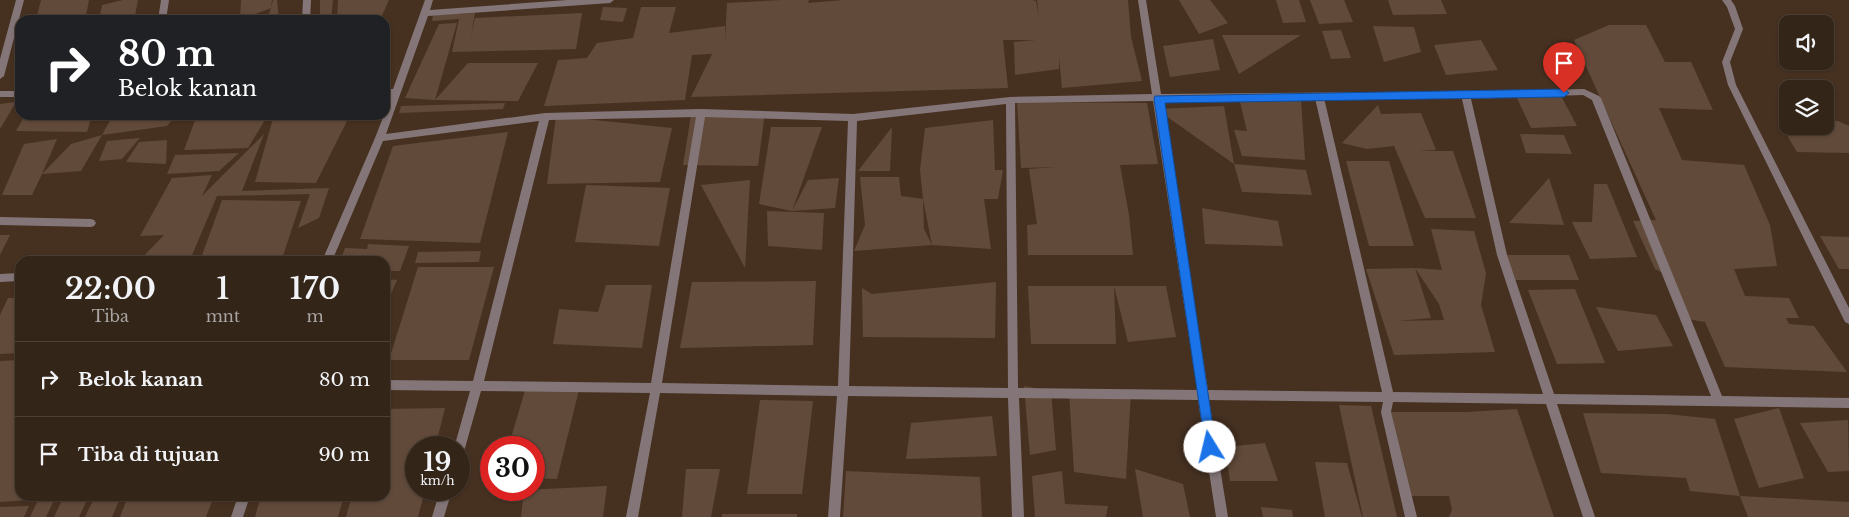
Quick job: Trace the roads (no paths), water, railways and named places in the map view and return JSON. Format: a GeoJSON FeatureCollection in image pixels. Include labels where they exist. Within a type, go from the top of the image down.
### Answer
{"type":"FeatureCollection","features":[{"type":"Feature","properties":{"kind":"street"},"geometry":{"type":"LineString","coordinates":[[16,15],[20,0]]}},
{"type":"Feature","properties":{"kind":"street"},"geometry":{"type":"LineString","coordinates":[[163,15],[165,0]]}},
{"type":"Feature","properties":{"kind":"street"},"geometry":{"type":"LineString","coordinates":[[306,15],[307,0]]}},
{"type":"Feature","properties":{"kind":"street"},"geometry":{"type":"LineString","coordinates":[[390,111],[429,0]]}},
{"type":"Feature","properties":{"kind":"street"},"geometry":{"type":"LineString","coordinates":[[424,13],[583,0],[610,0]]}},
{"type":"Feature","properties":{"kind":"street"},"geometry":{"type":"LineString","coordinates":[[1142,0],[1159,99],[1201,395],[1222,517]]}},
{"type":"Feature","properties":{"kind":"street"},"geometry":{"type":"LineString","coordinates":[[1726,0],[1731,6],[1739,29],[1726,62],[1732,85],[1849,319]]}},
{"type":"Feature","properties":{"kind":"street"},"geometry":{"type":"LineString","coordinates":[[0,76],[15,19]]}},
{"type":"Feature","properties":{"kind":"street"},"geometry":{"type":"LineString","coordinates":[[390,92],[397,92]]}},
{"type":"Feature","properties":{"kind":"street"},"geometry":{"type":"LineString","coordinates":[[380,138],[545,117],[701,113],[853,118],[1010,100],[1319,95],[1466,96],[1584,92],[1596,98],[1718,401]]}},
{"type":"Feature","properties":{"kind":"street"},"geometry":{"type":"LineString","coordinates":[[0,94],[15,94]]}},
{"type":"Feature","properties":{"kind":"street"},"geometry":{"type":"LineString","coordinates":[[1319,95],[1390,397],[1386,412],[1411,517]]}},
{"type":"Feature","properties":{"kind":"street"},"geometry":{"type":"LineString","coordinates":[[1466,96],[1502,255],[1589,517]]}},
{"type":"Feature","properties":{"kind":"street"},"geometry":{"type":"LineString","coordinates":[[1010,100],[1014,392],[1018,517]]}},
{"type":"Feature","properties":{"kind":"street"},"geometry":{"type":"LineString","coordinates":[[632,517],[656,388],[701,113]]}},
{"type":"Feature","properties":{"kind":"street"},"geometry":{"type":"LineString","coordinates":[[462,436],[477,386],[545,117]]}},
{"type":"Feature","properties":{"kind":"street"},"geometry":{"type":"LineString","coordinates":[[834,517],[843,390],[853,118]]}},
{"type":"Feature","properties":{"kind":"street"},"geometry":{"type":"LineString","coordinates":[[329,256],[387,120]]}},
{"type":"Feature","properties":{"kind":"street"},"geometry":{"type":"LineString","coordinates":[[0,221],[91,223]]}},
{"type":"Feature","properties":{"kind":"street"},"geometry":{"type":"LineString","coordinates":[[0,278],[15,277]]}},
{"type":"Feature","properties":{"kind":"street"},"geometry":{"type":"LineString","coordinates":[[390,385],[1849,403]]}},
{"type":"Feature","properties":{"kind":"street"},"geometry":{"type":"LineString","coordinates":[[237,517],[242,501]]}},
{"type":"Feature","properties":{"kind":"street"},"geometry":{"type":"LineString","coordinates":[[438,517],[443,501]]}}]}
